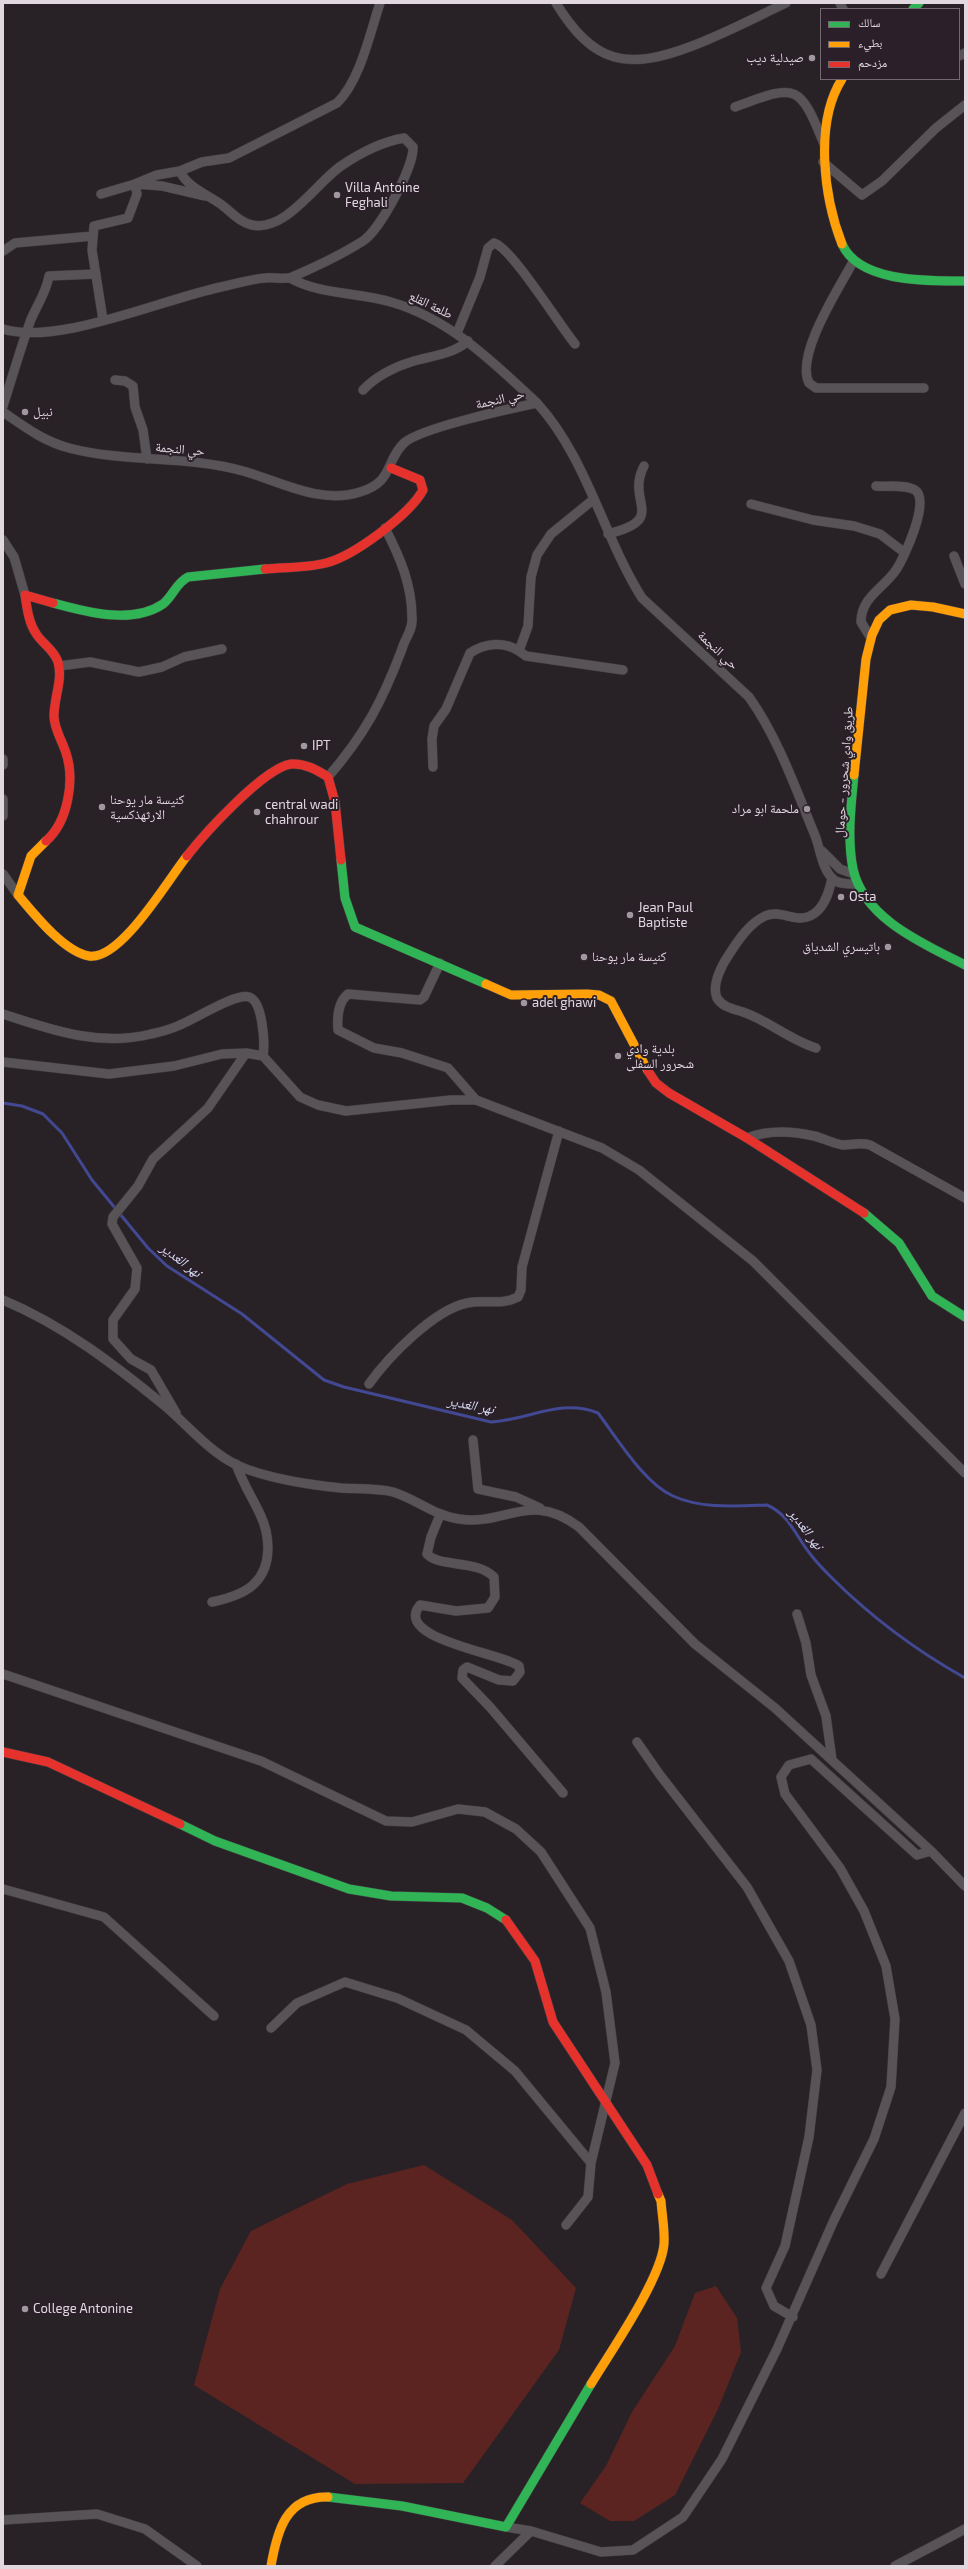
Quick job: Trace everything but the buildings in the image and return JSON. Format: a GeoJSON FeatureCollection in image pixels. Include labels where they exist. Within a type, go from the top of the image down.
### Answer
{"type":"FeatureCollection","features":[{"type":"Feature","properties":{"kind":"street"},"geometry":{"type":"LineString","coordinates":[[100,194],[135,184],[157,175],[180,171],[202,162],[229,158],[337,103],[348,90],[354,78],[380,3]]}},
{"type":"Feature","properties":{"kind":"street"},"geometry":{"type":"LineString","coordinates":[[556,3],[578,34],[595,48],[619,59],[635,61],[653,59],[720,36],[786,3]]}},
{"type":"Feature","properties":{"kind":"street"},"geometry":{"type":"LineString","coordinates":[[841,80],[837,85],[832,104],[824,144],[823,162],[825,182],[837,231],[845,252],[853,262],[889,275],[965,281]]}},
{"type":"Feature","properties":{"kind":"street"},"geometry":{"type":"LineString","coordinates":[[735,107],[775,92],[786,91],[794,94],[811,111],[824,144]]}},
{"type":"Feature","properties":{"kind":"street"},"geometry":{"type":"LineString","coordinates":[[823,162],[862,195],[882,181],[936,128],[965,106]]}},
{"type":"Feature","properties":{"kind":"street"},"geometry":{"type":"LineString","coordinates":[[3,329],[26,334],[38,334],[103,320],[220,287],[264,278],[290,278],[370,236],[379,224],[411,162],[413,153],[410,143],[404,138],[386,141],[340,166],[285,216],[264,224],[252,225],[245,222],[186,181],[180,171]]}},
{"type":"Feature","properties":{"kind":"street"},"geometry":{"type":"LineString","coordinates":[[135,184],[162,186],[212,198]]}},
{"type":"Feature","properties":{"kind":"street"},"geometry":{"type":"LineString","coordinates":[[103,320],[92,250],[94,226],[128,218],[137,194],[135,184]]}},
{"type":"Feature","properties":{"kind":"street"},"geometry":{"type":"LineString","coordinates":[[3,251],[15,243],[93,236]]}},
{"type":"Feature","properties":{"kind":"street"},"geometry":{"type":"LineString","coordinates":[[457,333],[480,277],[488,248],[494,243],[503,248],[575,344]]}},
{"type":"Feature","properties":{"kind":"street"},"geometry":{"type":"LineString","coordinates":[[853,262],[816,330],[805,370],[809,383],[816,388],[924,388]]}},
{"type":"Feature","properties":{"kind":"street"},"geometry":{"type":"LineString","coordinates":[[3,406],[35,309],[47,290],[49,276],[96,274]]}},
{"type":"Feature","properties":{"kind":"street","name":"طلعة القلع"},"geometry":{"type":"LineString","coordinates":[[290,278],[312,287],[390,301],[415,310],[457,333],[468,341],[537,404]]}},
{"type":"Feature","properties":{"kind":"street"},"geometry":{"type":"LineString","coordinates":[[363,390],[373,380],[408,363],[458,350],[468,341]]}},
{"type":"Feature","properties":{"kind":"street"},"geometry":{"type":"LineString","coordinates":[[115,380],[125,381],[133,386],[135,407],[143,430],[147,459]]}},
{"type":"Feature","properties":{"kind":"street","name":"حي النجمة"},"geometry":{"type":"LineString","coordinates":[[3,412],[20,425],[50,442],[96,453],[147,459],[195,462],[223,467],[258,476],[293,489],[325,494],[360,493],[384,479],[399,450],[411,438],[505,409],[537,404],[554,424],[594,500],[629,578],[642,598],[730,678],[749,697],[762,715],[791,776],[832,878]]}},
{"type":"Feature","properties":{"kind":"street"},"geometry":{"type":"LineString","coordinates":[[608,534],[637,525],[641,518],[639,478],[644,466]]}},
{"type":"Feature","properties":{"kind":"street"},"geometry":{"type":"LineString","coordinates":[[25,595],[112,614],[146,612],[163,604],[183,580],[212,573],[327,563],[346,555],[414,506],[423,490],[420,480],[391,468]]}},
{"type":"Feature","properties":{"kind":"street"},"geometry":{"type":"LineString","coordinates":[[871,638],[861,622],[864,607],[896,570],[905,553],[921,506],[921,498],[917,491],[910,488],[876,486]]}},
{"type":"Feature","properties":{"kind":"street"},"geometry":{"type":"LineString","coordinates":[[519,651],[528,626],[531,577],[536,555],[551,534],[594,500]]}},
{"type":"Feature","properties":{"kind":"street"},"geometry":{"type":"LineString","coordinates":[[751,504],[813,520],[854,526],[880,534],[905,553]]}},
{"type":"Feature","properties":{"kind":"street"},"geometry":{"type":"LineString","coordinates":[[328,777],[358,740],[375,712],[412,628],[408,582],[401,561],[385,528]]}},
{"type":"Feature","properties":{"kind":"street"},"geometry":{"type":"LineString","coordinates":[[3,540],[14,557],[25,595],[27,610],[37,636],[51,648],[59,666],[60,681],[54,713],[57,733],[69,760],[68,790],[59,825],[51,839],[34,852],[18,895]]}},
{"type":"Feature","properties":{"kind":"street"},"geometry":{"type":"LineString","coordinates":[[954,556],[965,584]]}},
{"type":"Feature","properties":{"kind":"street","name":"طريق وادي شحرور - حومال"},"geometry":{"type":"LineString","coordinates":[[965,614],[926,605],[901,605],[881,617],[875,625],[868,647],[857,746],[851,827],[854,874],[858,884],[878,910],[903,931],[965,965]]}},
{"type":"Feature","properties":{"kind":"street"},"geometry":{"type":"LineString","coordinates":[[433,767],[432,739],[434,726],[446,709],[470,653],[496,644],[510,645],[526,656],[623,670]]}},
{"type":"Feature","properties":{"kind":"street"},"geometry":{"type":"LineString","coordinates":[[59,666],[90,662],[138,672],[162,667],[184,657],[222,649]]}},
{"type":"Feature","properties":{"kind":"street"},"geometry":{"type":"LineString","coordinates":[[3,759],[3,765]]}},
{"type":"Feature","properties":{"kind":"street"},"geometry":{"type":"LineString","coordinates":[[3,874],[34,916],[76,950],[92,957],[103,955],[136,924],[193,848],[268,774],[277,768],[302,764],[311,766],[328,777],[335,802],[345,898],[351,921],[360,930],[511,994],[599,995],[611,1001],[641,1062],[656,1083],[669,1093],[825,1185],[887,1232],[898,1244],[932,1296],[965,1317]]}},
{"type":"Feature","properties":{"kind":"street"},"geometry":{"type":"LineString","coordinates":[[3,799],[3,816]]}},
{"type":"Feature","properties":{"kind":"street"},"geometry":{"type":"LineString","coordinates":[[820,848],[840,869],[854,874]]}},
{"type":"Feature","properties":{"kind":"street"},"geometry":{"type":"LineString","coordinates":[[816,1048],[761,1020],[726,1006],[717,998],[715,990],[725,961],[740,938],[760,919],[772,913],[800,919],[810,916],[819,909],[826,899],[832,878],[846,885],[858,884]]}},
{"type":"Feature","properties":{"kind":"street"},"geometry":{"type":"LineString","coordinates":[[440,963],[424,997],[420,1000],[348,994],[343,998],[337,1018],[338,1030],[374,1048],[441,1065],[458,1078],[476,1100]]}},
{"type":"Feature","properties":{"kind":"street"},"geometry":{"type":"LineString","coordinates":[[3,1014],[75,1037],[128,1038],[150,1035],[179,1026],[236,998],[248,996],[253,998],[258,1006],[264,1038],[263,1056]]}},
{"type":"Feature","properties":{"kind":"street"},"geometry":{"type":"LineString","coordinates":[[179,1419],[151,1370],[132,1359],[113,1339],[113,1320],[135,1289],[137,1268],[112,1224],[115,1212],[138,1186],[153,1159],[208,1108],[246,1052]]}},
{"type":"Feature","properties":{"kind":"street"},"geometry":{"type":"LineString","coordinates":[[3,1062],[109,1074],[174,1066],[222,1054],[246,1052],[263,1056],[300,1097],[318,1105],[346,1111],[451,1100],[476,1100],[602,1148],[639,1170],[753,1261],[965,1473]]}},
{"type":"Feature","properties":{"kind":"street"},"geometry":{"type":"LineString","coordinates":[[369,1384],[412,1336],[458,1305],[470,1302],[501,1303],[518,1297],[521,1290],[522,1267],[559,1131]]}},
{"type":"Feature","properties":{"kind":"street"},"geometry":{"type":"LineString","coordinates":[[747,1138],[760,1133],[780,1132],[814,1136],[843,1145],[865,1144],[965,1198]]}},
{"type":"Feature","properties":{"kind":"street"},"geometry":{"type":"LineString","coordinates":[[3,1300],[30,1311],[78,1341],[125,1374],[179,1419],[211,1449],[248,1470],[295,1481],[392,1492],[440,1514],[460,1519],[486,1517],[520,1510],[543,1509]]}},
{"type":"Feature","properties":{"kind":"street"},"geometry":{"type":"LineString","coordinates":[[473,1440],[478,1489],[516,1497],[543,1509],[565,1516],[579,1527],[695,1644],[776,1708],[931,1851],[965,1886]]}},
{"type":"Feature","properties":{"kind":"street"},"geometry":{"type":"LineString","coordinates":[[212,1602],[247,1590],[254,1585],[259,1578],[268,1554],[266,1530],[257,1508],[243,1485],[236,1464]]}},
{"type":"Feature","properties":{"kind":"street"},"geometry":{"type":"LineString","coordinates":[[440,1514],[431,1537],[427,1554],[451,1563],[487,1570],[494,1577],[495,1597],[488,1608],[473,1611],[456,1611],[420,1605],[416,1611],[415,1618],[419,1627],[442,1640],[495,1655],[518,1666],[518,1677],[513,1681],[499,1680],[467,1667],[463,1670],[462,1678],[490,1707],[563,1793]]}},
{"type":"Feature","properties":{"kind":"street"},"geometry":{"type":"LineString","coordinates":[[797,1614],[806,1643],[811,1675],[826,1716],[832,1760]]}},
{"type":"Feature","properties":{"kind":"street"},"geometry":{"type":"LineString","coordinates":[[3,1674],[261,1761],[386,1821],[412,1822],[458,1809],[485,1812],[516,1829],[541,1852],[590,1928],[606,1992],[615,2063],[591,2163],[588,2197],[566,2225]]}},
{"type":"Feature","properties":{"kind":"street"},"geometry":{"type":"LineString","coordinates":[[637,1742],[660,1775],[747,1887],[789,1961],[812,2024],[817,2070],[809,2137],[785,2246],[766,2288],[774,2306],[793,2317]]}},
{"type":"Feature","properties":{"kind":"street"},"geometry":{"type":"LineString","coordinates":[[3,1752],[48,1762],[215,1841],[349,1890],[391,1896],[462,1898],[487,1908],[510,1922],[535,1961],[553,2022],[647,2165],[661,2201],[664,2244],[657,2267],[645,2293],[506,2528]]}},
{"type":"Feature","properties":{"kind":"street"},"geometry":{"type":"LineString","coordinates":[[270,2566],[273,2552],[289,2514],[304,2500],[326,2496],[353,2498],[506,2528],[530,2531],[601,2552],[633,2550],[683,2517],[722,2459],[793,2317],[834,2220],[874,2139],[891,2087],[895,2019],[886,1966],[864,1911],[840,1868],[785,1794],[781,1777],[789,1764],[811,1760],[917,1855],[931,1851]]}},
{"type":"Feature","properties":{"kind":"street"},"geometry":{"type":"LineString","coordinates":[[3,1889],[104,1917],[214,2016]]}},
{"type":"Feature","properties":{"kind":"street"},"geometry":{"type":"LineString","coordinates":[[271,2028],[297,2003],[345,1982],[397,1998],[466,2030],[515,2071],[591,2163]]}},
{"type":"Feature","properties":{"kind":"street"},"geometry":{"type":"LineString","coordinates":[[881,2274],[965,2113]]}},
{"type":"Feature","properties":{"kind":"street"},"geometry":{"type":"LineString","coordinates":[[3,2520],[97,2514],[145,2529],[196,2566]]}},
{"type":"Feature","properties":{"kind":"street"},"geometry":{"type":"LineString","coordinates":[[895,2566],[965,2529]]}},
{"type":"Feature","properties":{"kind":"street"},"geometry":{"type":"LineString","coordinates":[[495,2566],[530,2531]]}},
{"type":"Feature","properties":{"kind":"shaded area"},"geometry":{"type":"Polygon","coordinates":[[[424,2165],[512,2220],[576,2288],[559,2350],[463,2483],[355,2484],[194,2385],[220,2289],[251,2231],[347,2184],[424,2165]]]}},
{"type":"Feature","properties":{"kind":"shaded area"},"geometry":{"type":"Polygon","coordinates":[[[716,2286],[737,2318],[741,2352],[718,2409],[675,2495],[634,2521],[610,2521],[580,2503],[606,2466],[632,2412],[675,2346],[695,2293],[716,2286]]]}},
{"type":"Feature","properties":{"kind":"waterway","name":"نهر الغدير"},"geometry":{"type":"LineString","coordinates":[[3,1103],[22,1106],[43,1114],[62,1133],[92,1180],[148,1248],[167,1266],[242,1314],[324,1380],[344,1387],[491,1422],[518,1418],[557,1409],[584,1409],[598,1413],[622,1447],[642,1471],[662,1490],[673,1496],[707,1505],[767,1505],[775,1509],[787,1520],[818,1564],[846,1591],[895,1632],[947,1668],[965,1678]]}},
{"type":"Feature","properties":{"kind":"traffic: fast"},"geometry":{"type":"LineString","coordinates":[[914,8],[919,3]]}},
{"type":"Feature","properties":{"kind":"traffic: fast"},"geometry":{"type":"LineString","coordinates":[[842,244],[851,257],[863,266],[879,273],[915,280],[965,281]]}},
{"type":"Feature","properties":{"kind":"traffic: fast"},"geometry":{"type":"LineString","coordinates":[[53,603],[109,615],[137,614],[151,610],[163,604],[177,586],[188,577],[265,569]]}},
{"type":"Feature","properties":{"kind":"traffic: fast"},"geometry":{"type":"LineString","coordinates":[[854,775],[850,822],[850,846],[853,869],[859,887],[869,902],[882,916],[898,928],[914,939],[965,965]]}},
{"type":"Feature","properties":{"kind":"traffic: fast"},"geometry":{"type":"LineString","coordinates":[[341,860],[345,898],[355,927],[486,984]]}},
{"type":"Feature","properties":{"kind":"traffic: fast"},"geometry":{"type":"LineString","coordinates":[[864,1213],[899,1243],[932,1296],[965,1317]]}},
{"type":"Feature","properties":{"kind":"traffic: fast"},"geometry":{"type":"LineString","coordinates":[[180,1824],[215,1841],[349,1889],[391,1896],[462,1898],[487,1908],[506,1920]]}},
{"type":"Feature","properties":{"kind":"traffic: fast"},"geometry":{"type":"LineString","coordinates":[[328,2497],[402,2506],[506,2527],[591,2384]]}},
{"type":"Feature","properties":{"kind":"traffic: slow"},"geometry":{"type":"LineString","coordinates":[[842,80],[833,97],[828,117],[825,138],[825,161],[830,205],[842,244]]}},
{"type":"Feature","properties":{"kind":"traffic: slow"},"geometry":{"type":"LineString","coordinates":[[854,775],[866,659],[872,635],[879,620],[890,610],[911,605],[933,607],[965,614]]}},
{"type":"Feature","properties":{"kind":"traffic: slow"},"geometry":{"type":"LineString","coordinates":[[46,841],[31,856],[18,895],[41,922],[60,940],[79,953],[89,956],[102,954],[115,946],[129,932],[157,899],[187,856]]}},
{"type":"Feature","properties":{"kind":"traffic: slow"},"geometry":{"type":"LineString","coordinates":[[486,984],[511,995],[587,994],[599,995],[611,1001],[648,1071]]}},
{"type":"Feature","properties":{"kind":"traffic: slow"},"geometry":{"type":"LineString","coordinates":[[591,2384],[634,2315],[645,2295],[661,2259],[664,2244],[664,2233],[661,2201],[658,2194]]}},
{"type":"Feature","properties":{"kind":"traffic: slow"},"geometry":{"type":"LineString","coordinates":[[271,2566],[273,2553],[281,2529],[286,2518],[293,2509],[302,2502],[314,2498],[328,2497]]}},
{"type":"Feature","properties":{"kind":"traffic: jam"},"geometry":{"type":"LineString","coordinates":[[265,569],[311,566],[338,559],[366,543],[394,522],[416,500],[423,490],[420,480],[391,468]]}},
{"type":"Feature","properties":{"kind":"traffic: jam"},"geometry":{"type":"LineString","coordinates":[[46,841],[54,833],[60,823],[68,800],[70,775],[66,753],[54,721],[54,709],[59,682],[58,662],[54,654],[34,631],[29,616],[25,595],[53,603]]}},
{"type":"Feature","properties":{"kind":"traffic: jam"},"geometry":{"type":"LineString","coordinates":[[187,856],[207,832],[251,789],[280,768],[291,764],[296,764],[311,768],[328,777],[335,802],[341,860]]}},
{"type":"Feature","properties":{"kind":"traffic: jam"},"geometry":{"type":"LineString","coordinates":[[648,1071],[656,1083],[669,1093],[747,1138],[864,1213]]}},
{"type":"Feature","properties":{"kind":"traffic: jam"},"geometry":{"type":"LineString","coordinates":[[3,1752],[48,1762],[180,1824]]}},
{"type":"Feature","properties":{"kind":"traffic: jam"},"geometry":{"type":"LineString","coordinates":[[506,1920],[535,1961],[553,2022],[647,2165],[658,2194]]}},
{"type":"Feature","properties":{"kind":"place","name":"صيدلية ديب"},"geometry":{"type":"Point","coordinates":[812,58]}},
{"type":"Feature","properties":{"kind":"place","name":"Villa Antoine Feghali"},"geometry":{"type":"Point","coordinates":[337,195]}},
{"type":"Feature","properties":{"kind":"place","name":"نبيل"},"geometry":{"type":"Point","coordinates":[25,412]}},
{"type":"Feature","properties":{"kind":"place","name":"IPT"},"geometry":{"type":"Point","coordinates":[304,746]}},
{"type":"Feature","properties":{"kind":"place","name":"كنيسة مار يوحنا الارثهذكسية"},"geometry":{"type":"Point","coordinates":[102,807]}},
{"type":"Feature","properties":{"kind":"place","name":"ملحمة ابو مراد"},"geometry":{"type":"Point","coordinates":[807,809]}},
{"type":"Feature","properties":{"kind":"place","name":"central wadi chahrour"},"geometry":{"type":"Point","coordinates":[257,812]}},
{"type":"Feature","properties":{"kind":"place","name":"Osta"},"geometry":{"type":"Point","coordinates":[841,897]}},
{"type":"Feature","properties":{"kind":"place","name":"Jean Paul Baptiste"},"geometry":{"type":"Point","coordinates":[630,915]}},
{"type":"Feature","properties":{"kind":"place","name":"باتيسري الشدياق"},"geometry":{"type":"Point","coordinates":[888,947]}},
{"type":"Feature","properties":{"kind":"place","name":"كنيسة مار يوحنا"},"geometry":{"type":"Point","coordinates":[584,957]}},
{"type":"Feature","properties":{"kind":"place","name":"adel ghawi"},"geometry":{"type":"Point","coordinates":[524,1003]}},
{"type":"Feature","properties":{"kind":"place","name":"بلدية وادي شحرور السفلى"},"geometry":{"type":"Point","coordinates":[618,1056]}},
{"type":"Feature","properties":{"kind":"place","name":"College Antonine"},"geometry":{"type":"Point","coordinates":[25,2309]}}]}
